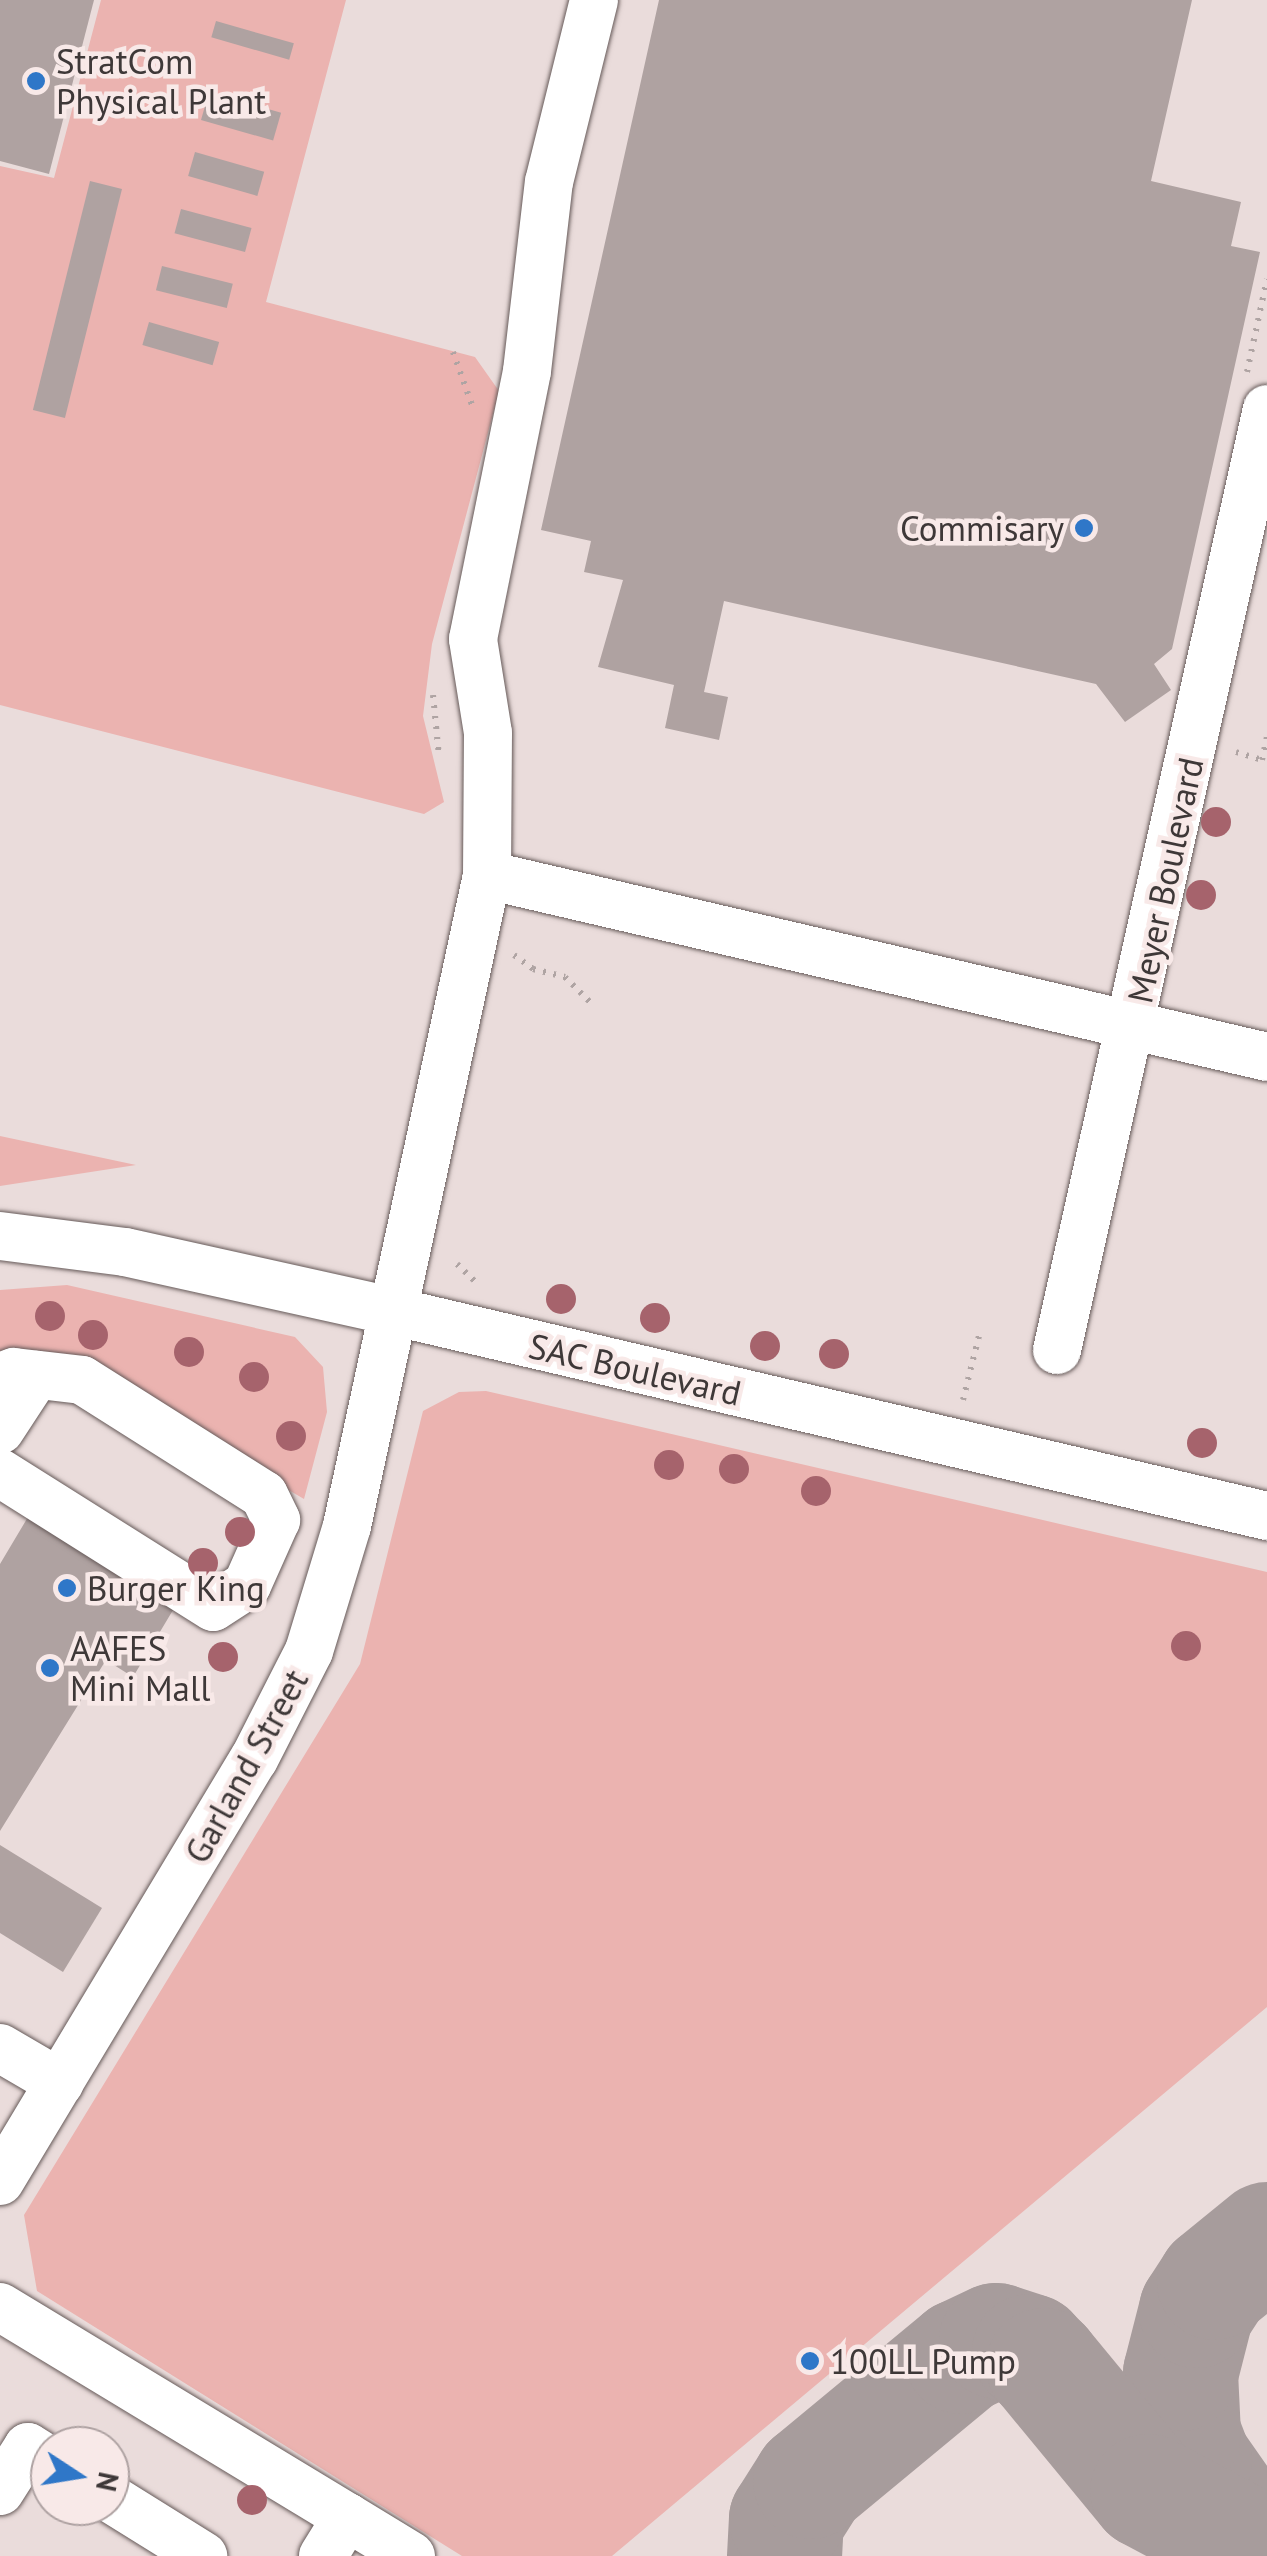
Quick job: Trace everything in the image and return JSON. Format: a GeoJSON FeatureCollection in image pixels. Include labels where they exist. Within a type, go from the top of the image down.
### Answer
{"type":"FeatureCollection","features":[{"type":"Feature","properties":{"kind":"street","name":"Garland Street"},"geometry":{"type":"LineString","coordinates":[[0,2180],[218,1822],[309,1652],[347,1526],[487,875],[488,733],[473,639],[527,371],[549,182],[594,0]]}},
{"type":"Feature","properties":{"kind":"street","name":"Meyer Boulevard"},"geometry":{"type":"LineString","coordinates":[[1057,1350],[1134,1027],[1267,409]]}},
{"type":"Feature","properties":{"kind":"street"},"geometry":{"type":"LineString","coordinates":[[487,875],[1267,1057]]}},
{"type":"Feature","properties":{"kind":"street","name":"SAC Boulevard"},"geometry":{"type":"LineString","coordinates":[[0,1236],[125,1252],[1267,1516]]}},
{"type":"Feature","properties":{"kind":"street"},"geometry":{"type":"LineString","coordinates":[[0,1430],[18,1376],[82,1380],[264,1495],[276,1520],[247,1585],[213,1607],[0,1473]]}},
{"type":"Feature","properties":{"kind":"street"},"geometry":{"type":"LineString","coordinates":[[0,2048],[60,2083]]}},
{"type":"Feature","properties":{"kind":"street"},"geometry":{"type":"LineString","coordinates":[[0,2307],[335,2537],[411,2556]]}},
{"type":"Feature","properties":{"kind":"street"},"geometry":{"type":"LineString","coordinates":[[0,2491],[30,2448]]}},
{"type":"Feature","properties":{"kind":"street"},"geometry":{"type":"LineString","coordinates":[[130,2510],[203,2556]]}},
{"type":"Feature","properties":{"kind":"path"},"geometry":{"type":"LineString","coordinates":[[474,939],[508,950],[533,969],[565,976],[593,1005]]}},
{"type":"Feature","properties":{"kind":"path"},"geometry":{"type":"LineString","coordinates":[[457,1264],[483,1289]]}},
{"type":"Feature","properties":{"kind":"path"},"geometry":{"type":"LineString","coordinates":[[962,1401],[980,1332]]}},
{"type":"Feature","properties":{"kind":"shaded area"},"geometry":{"type":"Polygon","coordinates":[[[101,0],[346,0],[266,302],[475,357],[499,391],[432,644],[423,716],[444,802],[424,814],[0,705],[0,166],[54,178],[101,0]]]}},
{"type":"Feature","properties":{"kind":"shaded area"},"geometry":{"type":"Polygon","coordinates":[[[0,1136],[136,1165],[0,1186],[0,1136]]]}},
{"type":"Feature","properties":{"kind":"shaded area"},"geometry":{"type":"Polygon","coordinates":[[[67,1285],[295,1337],[323,1367],[327,1412],[304,1499],[62,1358],[0,1353],[0,1290],[67,1285]]]}},
{"type":"Feature","properties":{"kind":"shaded area"},"geometry":{"type":"Polygon","coordinates":[[[486,1391],[1267,1572],[1267,2007],[612,2556],[462,2556],[37,2291],[24,2215],[360,1664],[423,1411],[459,1392],[486,1391]]]}},
{"type":"Feature","properties":{"kind":"building","name":"StratCom Physical Plant"},"geometry":{"type":"Polygon","coordinates":[[[0,0],[94,0],[49,174],[0,161],[0,0]]]}},
{"type":"Feature","properties":{"kind":"building"},"geometry":{"type":"Polygon","coordinates":[[[659,0],[1192,0],[1151,181],[1241,202],[1231,246],[1260,252],[1172,649],[1154,664],[1171,690],[1125,722],[1096,684],[724,601],[704,692],[728,697],[719,740],[665,728],[674,685],[598,667],[623,580],[584,572],[591,541],[541,530],[659,0]]]}},
{"type":"Feature","properties":{"kind":"building"},"geometry":{"type":"Polygon","coordinates":[[[216,21],[294,43],[289,60],[211,37],[216,21]]]}},
{"type":"Feature","properties":{"kind":"building"},"geometry":{"type":"Polygon","coordinates":[[[209,92],[281,113],[273,141],[201,120],[209,92]]]}},
{"type":"Feature","properties":{"kind":"building"},"geometry":{"type":"Polygon","coordinates":[[[195,152],[264,172],[257,196],[188,176],[195,152]]]}},
{"type":"Feature","properties":{"kind":"building"},"geometry":{"type":"Polygon","coordinates":[[[90,181],[122,189],[65,418],[33,410],[90,181]]]}},
{"type":"Feature","properties":{"kind":"building"},"geometry":{"type":"Polygon","coordinates":[[[181,209],[252,228],[245,252],[175,233],[181,209]]]}},
{"type":"Feature","properties":{"kind":"building"},"geometry":{"type":"Polygon","coordinates":[[[162,266],[233,284],[227,308],[156,290],[162,266]]]}},
{"type":"Feature","properties":{"kind":"building"},"geometry":{"type":"Polygon","coordinates":[[[149,322],[219,342],[213,365],[142,345],[149,322]]]}},
{"type":"Feature","properties":{"kind":"building","name":"AAFES Mini Mall"},"geometry":{"type":"Polygon","coordinates":[[[28,1517],[176,1605],[133,1677],[106,1660],[0,1831],[0,1564],[28,1517]]]}},
{"type":"Feature","properties":{"kind":"building"},"geometry":{"type":"Polygon","coordinates":[[[0,1845],[102,1908],[63,1972],[0,1933],[0,1845]]]}},
{"type":"Feature","properties":{"kind":"taxiway"},"geometry":{"type":"LineString","coordinates":[[1255,2549],[1194,2462],[1183,2434],[1180,2373],[1196,2310],[1214,2282],[1267,2239]]}},
{"type":"Feature","properties":{"kind":"taxiway"},"geometry":{"type":"LineString","coordinates":[[784,2556],[786,2519],[810,2481],[961,2356],[996,2340],[1029,2351],[1147,2491],[1256,2549]]}},
{"type":"Feature","properties":{"kind":"place","name":"StratCom Physical Plant"},"geometry":{"type":"Point","coordinates":[36,81]}},
{"type":"Feature","properties":{"kind":"place","name":"Commisary"},"geometry":{"type":"Point","coordinates":[1084,528]}},
{"type":"Feature","properties":{"kind":"place","name":"Burger King"},"geometry":{"type":"Point","coordinates":[67,1588]}},
{"type":"Feature","properties":{"kind":"place","name":"AAFES Mini Mall"},"geometry":{"type":"Point","coordinates":[50,1668]}},
{"type":"Feature","properties":{"kind":"place","name":"100LL Pump"},"geometry":{"type":"Point","coordinates":[810,2361]}}]}
